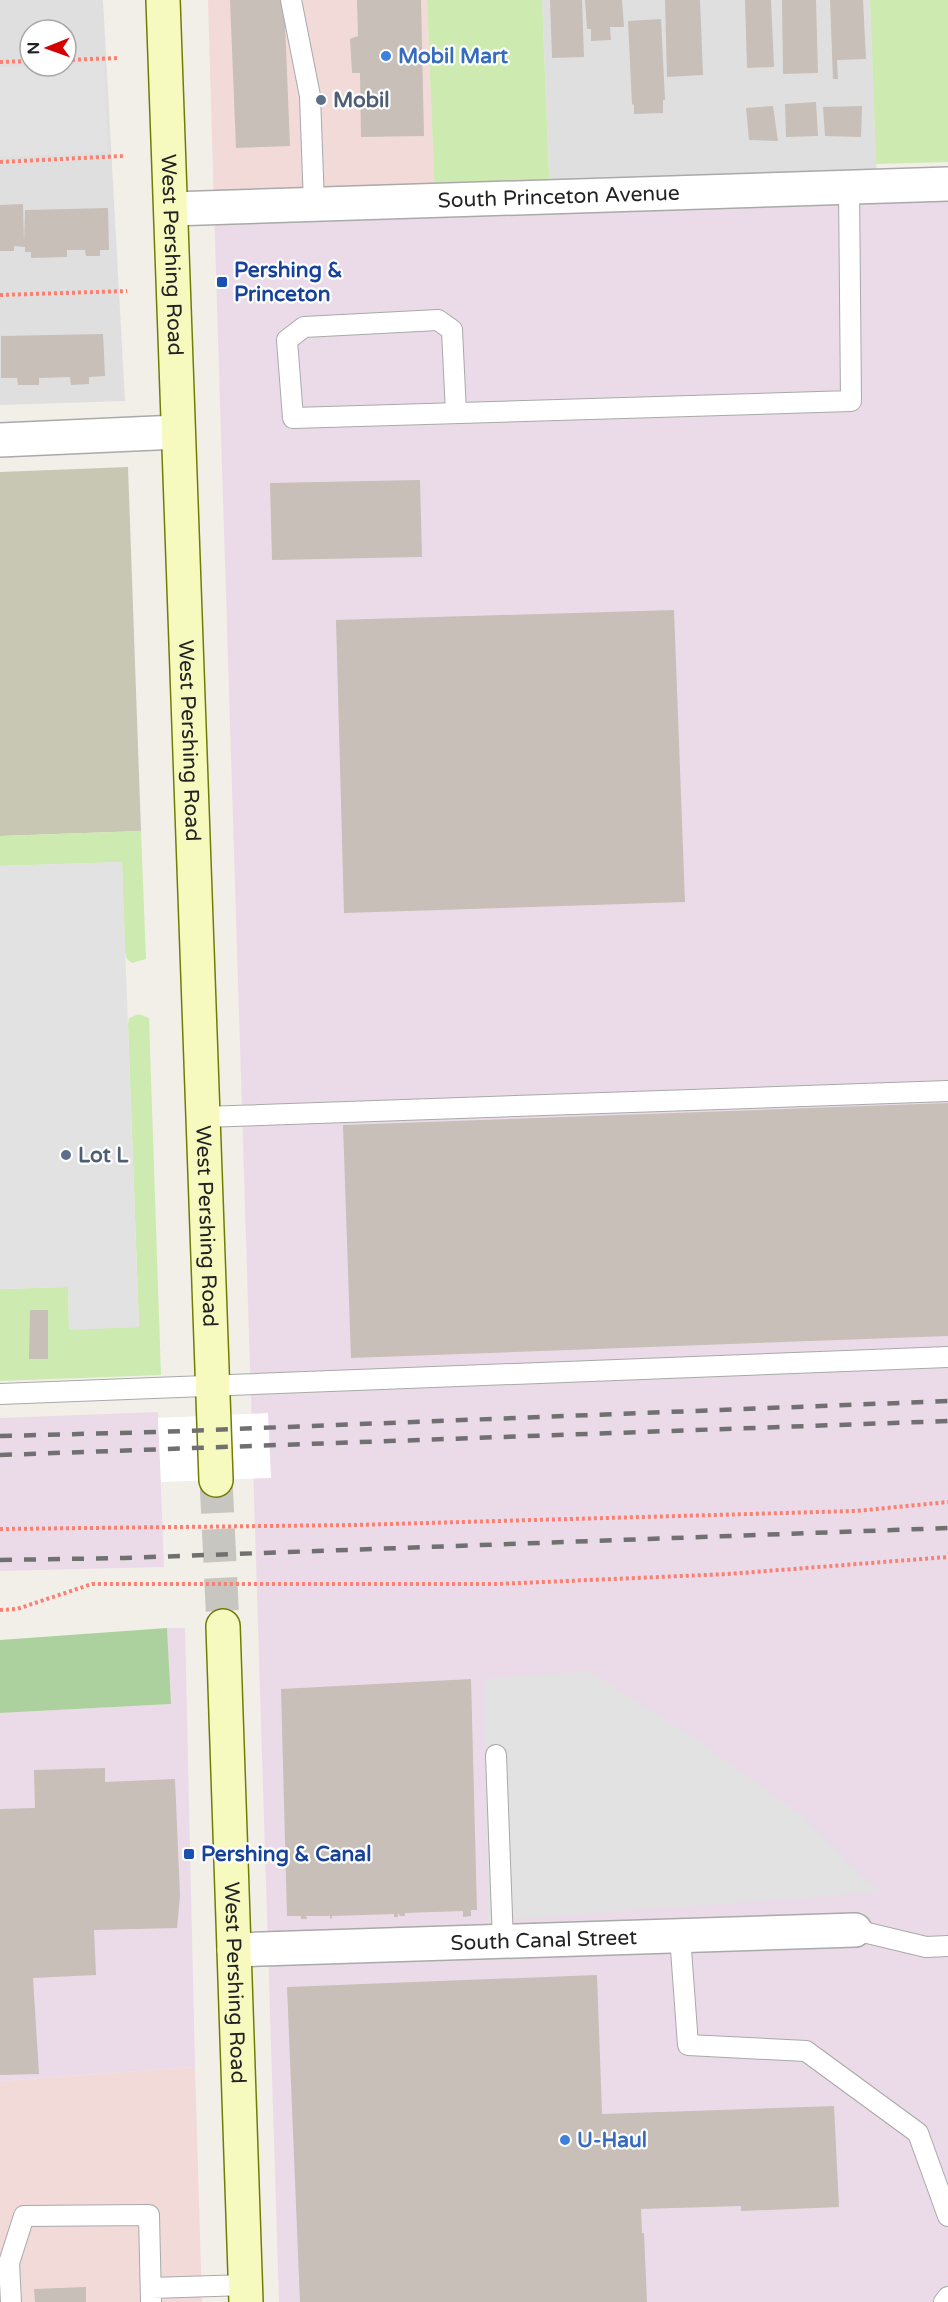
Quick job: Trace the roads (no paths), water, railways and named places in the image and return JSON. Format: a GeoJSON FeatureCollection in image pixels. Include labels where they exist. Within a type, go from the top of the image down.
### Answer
{"type":"FeatureCollection","features":[{"type":"Feature","properties":{"kind":"main road","name":"West Pershing Road"},"geometry":{"type":"LineString","coordinates":[[163,0],[216,1480]]}},
{"type":"Feature","properties":{"kind":"main road","name":"West Pershing Road"},"geometry":{"type":"LineString","coordinates":[[223,1626],[246,2294]]}},
{"type":"Feature","properties":{"kind":"street","name":"South Princeton Avenue"},"geometry":{"type":"LineString","coordinates":[[171,209],[948,184]]}},
{"type":"Feature","properties":{"kind":"street"},"geometry":{"type":"LineString","coordinates":[[0,440],[178,432]]}},
{"type":"Feature","properties":{"kind":"street","name":"South Canal Street"},"geometry":{"type":"LineString","coordinates":[[234,1950],[855,1930]]}},
{"type":"Feature","properties":{"kind":"lane"},"geometry":{"type":"LineString","coordinates":[[291,0],[310,96],[314,204]]}},
{"type":"Feature","properties":{"kind":"lane"},"geometry":{"type":"LineString","coordinates":[[456,413],[452,330],[438,320],[304,327],[287,340],[293,418],[851,401],[849,187]]}},
{"type":"Feature","properties":{"kind":"lane"},"geometry":{"type":"LineString","coordinates":[[203,1117],[948,1091]]}},
{"type":"Feature","properties":{"kind":"lane"},"geometry":{"type":"LineString","coordinates":[[0,1394],[948,1357]]}},
{"type":"Feature","properties":{"kind":"lane"},"geometry":{"type":"LineString","coordinates":[[496,1755],[503,1942]]}},
{"type":"Feature","properties":{"kind":"lane"},"geometry":{"type":"LineString","coordinates":[[855,1930],[926,1947],[948,1946]]}},
{"type":"Feature","properties":{"kind":"lane"},"geometry":{"type":"LineString","coordinates":[[680,1936],[688,2045],[806,2051],[918,2133],[948,2216]]}},
{"type":"Feature","properties":{"kind":"lane"},"geometry":{"type":"LineString","coordinates":[[11,2302],[9,2263],[24,2216],[149,2215],[151,2295],[246,2294]]}},
{"type":"Feature","properties":{"kind":"lane"},"geometry":{"type":"LineString","coordinates":[[944,2302],[948,2297]]}},
{"type":"Feature","properties":{"kind":"tunnel"},"geometry":{"type":"LineString","coordinates":[[216,1480],[223,1626]]}},
{"type":"Feature","properties":{"kind":"railway"},"geometry":{"type":"LineString","coordinates":[[0,1436],[158,1432],[948,1401]]}},
{"type":"Feature","properties":{"kind":"railway"},"geometry":{"type":"LineString","coordinates":[[0,1455],[948,1421]]}},
{"type":"Feature","properties":{"kind":"railway"},"geometry":{"type":"LineString","coordinates":[[0,1560],[125,1558],[948,1528]]}},
{"type":"Feature","properties":{"kind":"place","name":"Mobil Mart"},"geometry":{"type":"Point","coordinates":[386,56]}},
{"type":"Feature","properties":{"kind":"place","name":"Mobil"},"geometry":{"type":"Point","coordinates":[321,100]}},
{"type":"Feature","properties":{"kind":"place","name":"Pershing & Princeton"},"geometry":{"type":"Point","coordinates":[222,282]}},
{"type":"Feature","properties":{"kind":"place","name":"Lot L"},"geometry":{"type":"Point","coordinates":[66,1155]}},
{"type":"Feature","properties":{"kind":"place","name":"Pershing & Canal"},"geometry":{"type":"Point","coordinates":[189,1854]}},
{"type":"Feature","properties":{"kind":"place","name":"U-Haul"},"geometry":{"type":"Point","coordinates":[565,2140]}}]}
